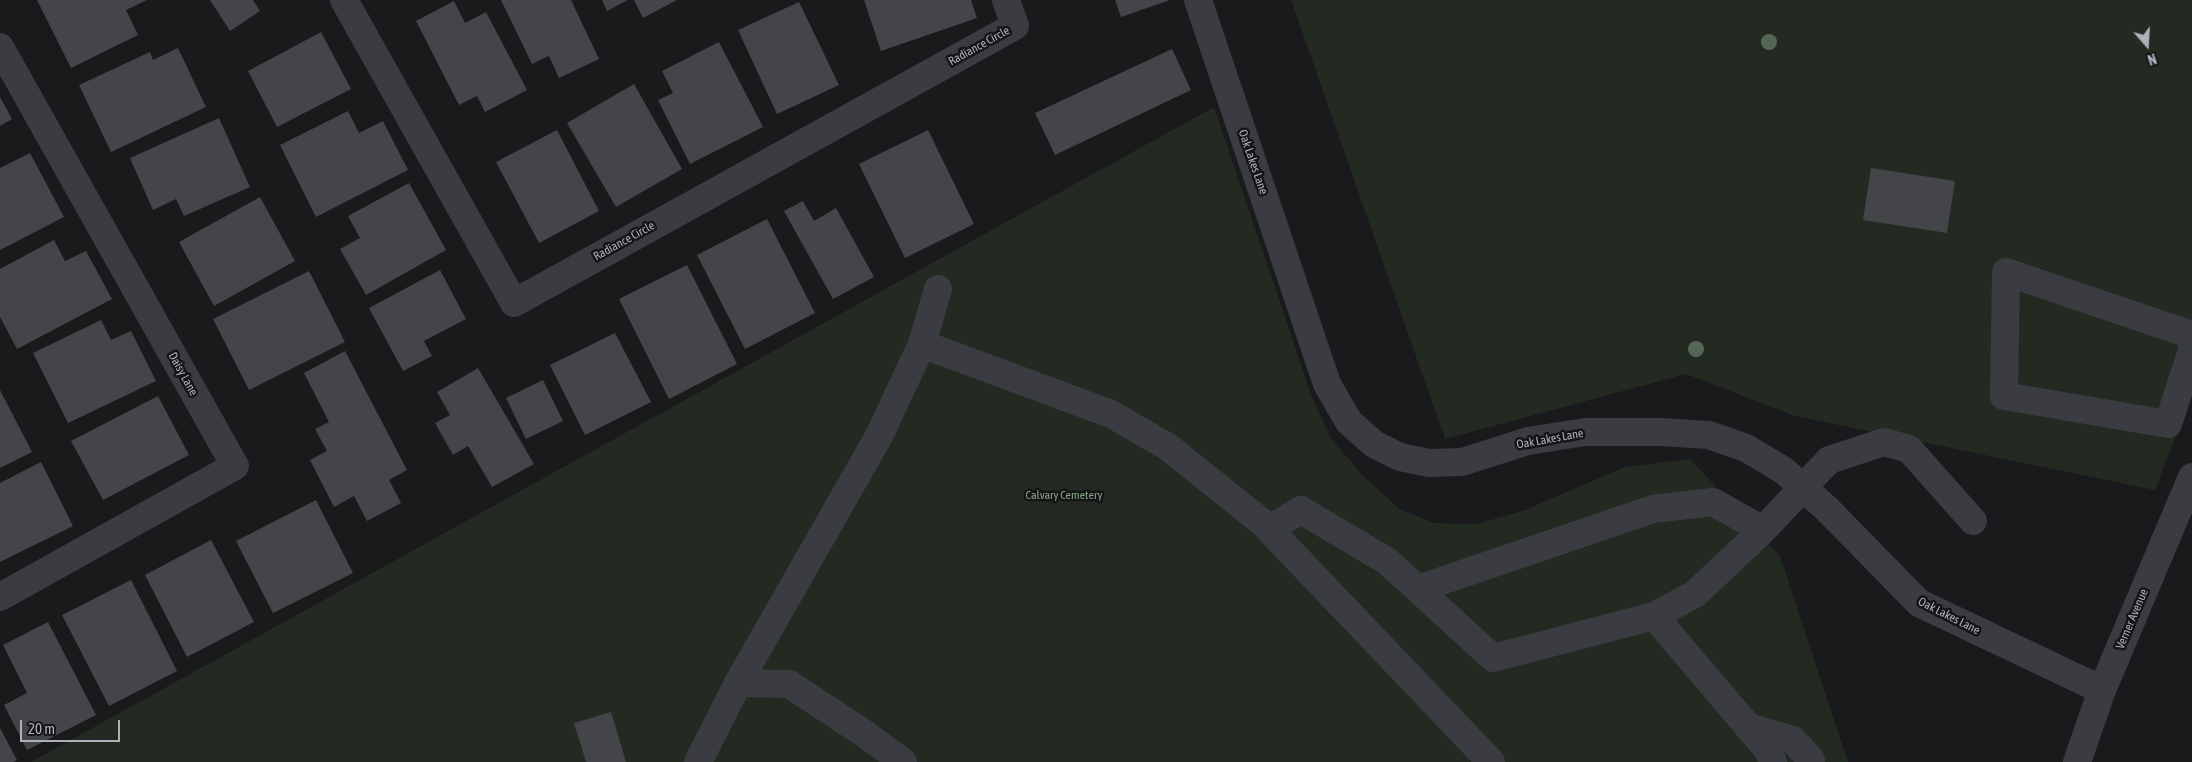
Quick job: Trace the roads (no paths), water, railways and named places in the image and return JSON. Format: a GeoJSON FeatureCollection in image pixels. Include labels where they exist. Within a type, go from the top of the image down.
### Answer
{"type":"FeatureCollection","features":[{"type":"Feature","properties":{"kind":"street","name":"Radiance Circle"},"geometry":{"type":"LineString","coordinates":[[344,0],[514,303],[1015,26],[1006,0]]}},
{"type":"Feature","properties":{"kind":"street","name":"Oak Lakes Lane"},"geometry":{"type":"LineString","coordinates":[[1198,0],[1327,384],[1349,422],[1374,444],[1400,457],[1429,463],[1462,462],[1528,441],[1585,432],[1661,432],[1709,435],[1746,448],[1783,470],[1803,486],[1918,603],[2102,690]]}},
{"type":"Feature","properties":{"kind":"street","name":"Daisy Lane"},"geometry":{"type":"LineString","coordinates":[[0,47],[235,466],[0,597]]}},
{"type":"Feature","properties":{"kind":"street"},"geometry":{"type":"LineString","coordinates":[[2192,335],[2006,272],[2004,396],[2168,424],[2192,350]]}},
{"type":"Feature","properties":{"kind":"street"},"geometry":{"type":"LineString","coordinates":[[698,762],[738,683],[879,436],[922,344],[938,289]]}},
{"type":"Feature","properties":{"kind":"street"},"geometry":{"type":"LineString","coordinates":[[922,344],[1111,414],[1168,446],[1269,529],[1491,762]]}},
{"type":"Feature","properties":{"kind":"street"},"geometry":{"type":"LineString","coordinates":[[1269,529],[1301,510],[1387,561],[1493,658],[1654,616],[1695,594],[1763,530],[1829,460],[1884,442],[1909,449],[1973,521]]}},
{"type":"Feature","properties":{"kind":"street","name":"Verner Avenue"},"geometry":{"type":"LineString","coordinates":[[2077,762],[2102,690],[2192,477]]}},
{"type":"Feature","properties":{"kind":"street"},"geometry":{"type":"LineString","coordinates":[[1418,589],[1653,508],[1713,502],[1763,530]]}},
{"type":"Feature","properties":{"kind":"street"},"geometry":{"type":"LineString","coordinates":[[1654,616],[1768,750],[1773,762]]}},
{"type":"Feature","properties":{"kind":"street"},"geometry":{"type":"LineString","coordinates":[[738,683],[789,684],[865,734],[903,762]]}},
{"type":"Feature","properties":{"kind":"street"},"geometry":{"type":"LineString","coordinates":[[1748,727],[1793,740],[1811,760]]}},
{"type":"Feature","properties":{"kind":"park label","name":"Calvary Cemetery"},"geometry":{"type":"Point","coordinates":[1064,495]}}]}
